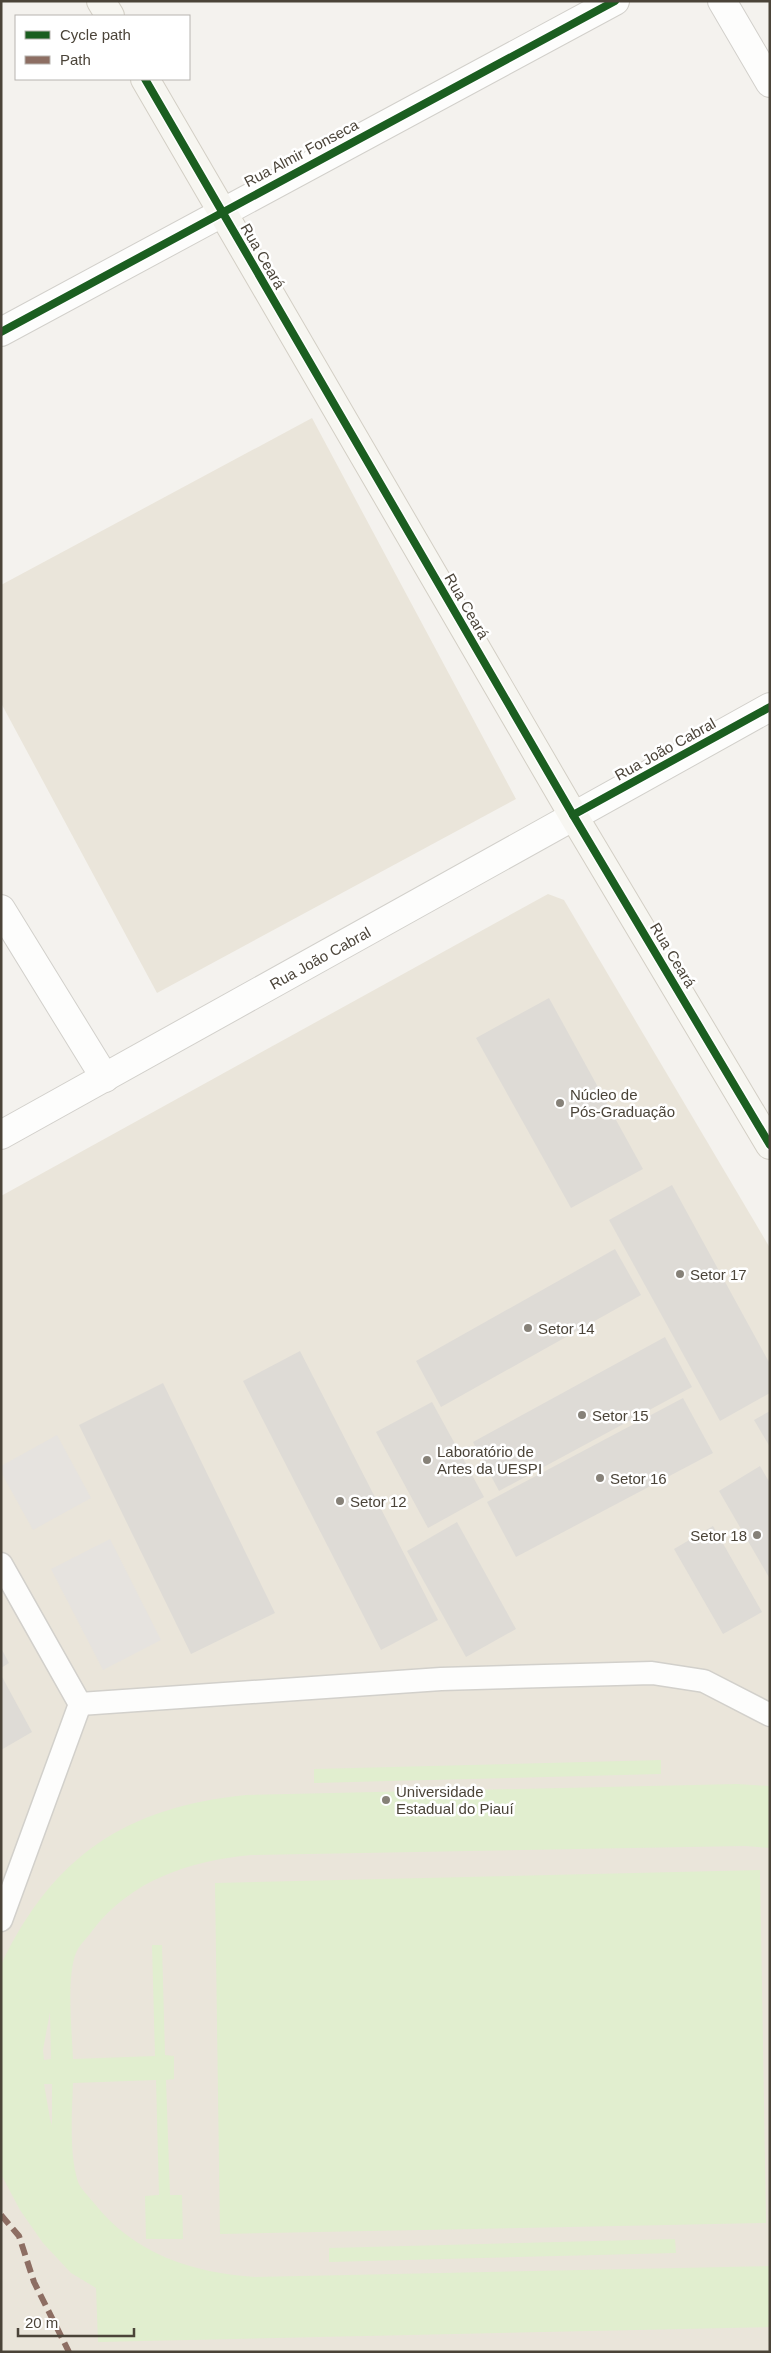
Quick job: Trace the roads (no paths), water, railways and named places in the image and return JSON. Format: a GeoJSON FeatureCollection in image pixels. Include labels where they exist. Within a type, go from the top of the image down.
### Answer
{"type":"FeatureCollection","features":[{"type":"Feature","properties":{"kind":"street"},"geometry":{"type":"LineString","coordinates":[[101,1],[109,15]]}},
{"type":"Feature","properties":{"kind":"street","name":"Rua Almir Fonseca"},"geometry":{"type":"LineString","coordinates":[[1,332],[615,1]]}},
{"type":"Feature","properties":{"kind":"street"},"geometry":{"type":"LineString","coordinates":[[722,1],[770,83]]}},
{"type":"Feature","properties":{"kind":"street","name":"Rua Ceará"},"geometry":{"type":"LineString","coordinates":[[146,80],[573,816],[770,1145]]}},
{"type":"Feature","properties":{"kind":"street","name":"Rua João Cabral"},"geometry":{"type":"LineString","coordinates":[[1,1135],[770,707]]}},
{"type":"Feature","properties":{"kind":"street"},"geometry":{"type":"LineString","coordinates":[[1,909],[105,1078]]}},
{"type":"Feature","properties":{"kind":"lane"},"geometry":{"type":"LineString","coordinates":[[1,1564],[80,1704],[1,1920]]}},
{"type":"Feature","properties":{"kind":"lane"},"geometry":{"type":"LineString","coordinates":[[80,1704],[441,1679],[652,1673],[704,1681],[770,1715]]}},
{"type":"Feature","properties":{"kind":"place","name":"Núcleo de Pós-Graduação"},"geometry":{"type":"Point","coordinates":[560,1103]}},
{"type":"Feature","properties":{"kind":"place","name":"Setor 17"},"geometry":{"type":"Point","coordinates":[680,1274]}},
{"type":"Feature","properties":{"kind":"place","name":"Setor 14"},"geometry":{"type":"Point","coordinates":[528,1328]}},
{"type":"Feature","properties":{"kind":"place","name":"Setor 15"},"geometry":{"type":"Point","coordinates":[582,1415]}},
{"type":"Feature","properties":{"kind":"place","name":"Laboratório de Artes da UESPI"},"geometry":{"type":"Point","coordinates":[427,1460]}},
{"type":"Feature","properties":{"kind":"place","name":"Setor 16"},"geometry":{"type":"Point","coordinates":[600,1478]}},
{"type":"Feature","properties":{"kind":"place","name":"Setor 12"},"geometry":{"type":"Point","coordinates":[340,1501]}},
{"type":"Feature","properties":{"kind":"place","name":"Setor 18"},"geometry":{"type":"Point","coordinates":[757,1535]}},
{"type":"Feature","properties":{"kind":"place","name":"Universidade Estadual do Piauí"},"geometry":{"type":"Point","coordinates":[386,1800]}}]}
